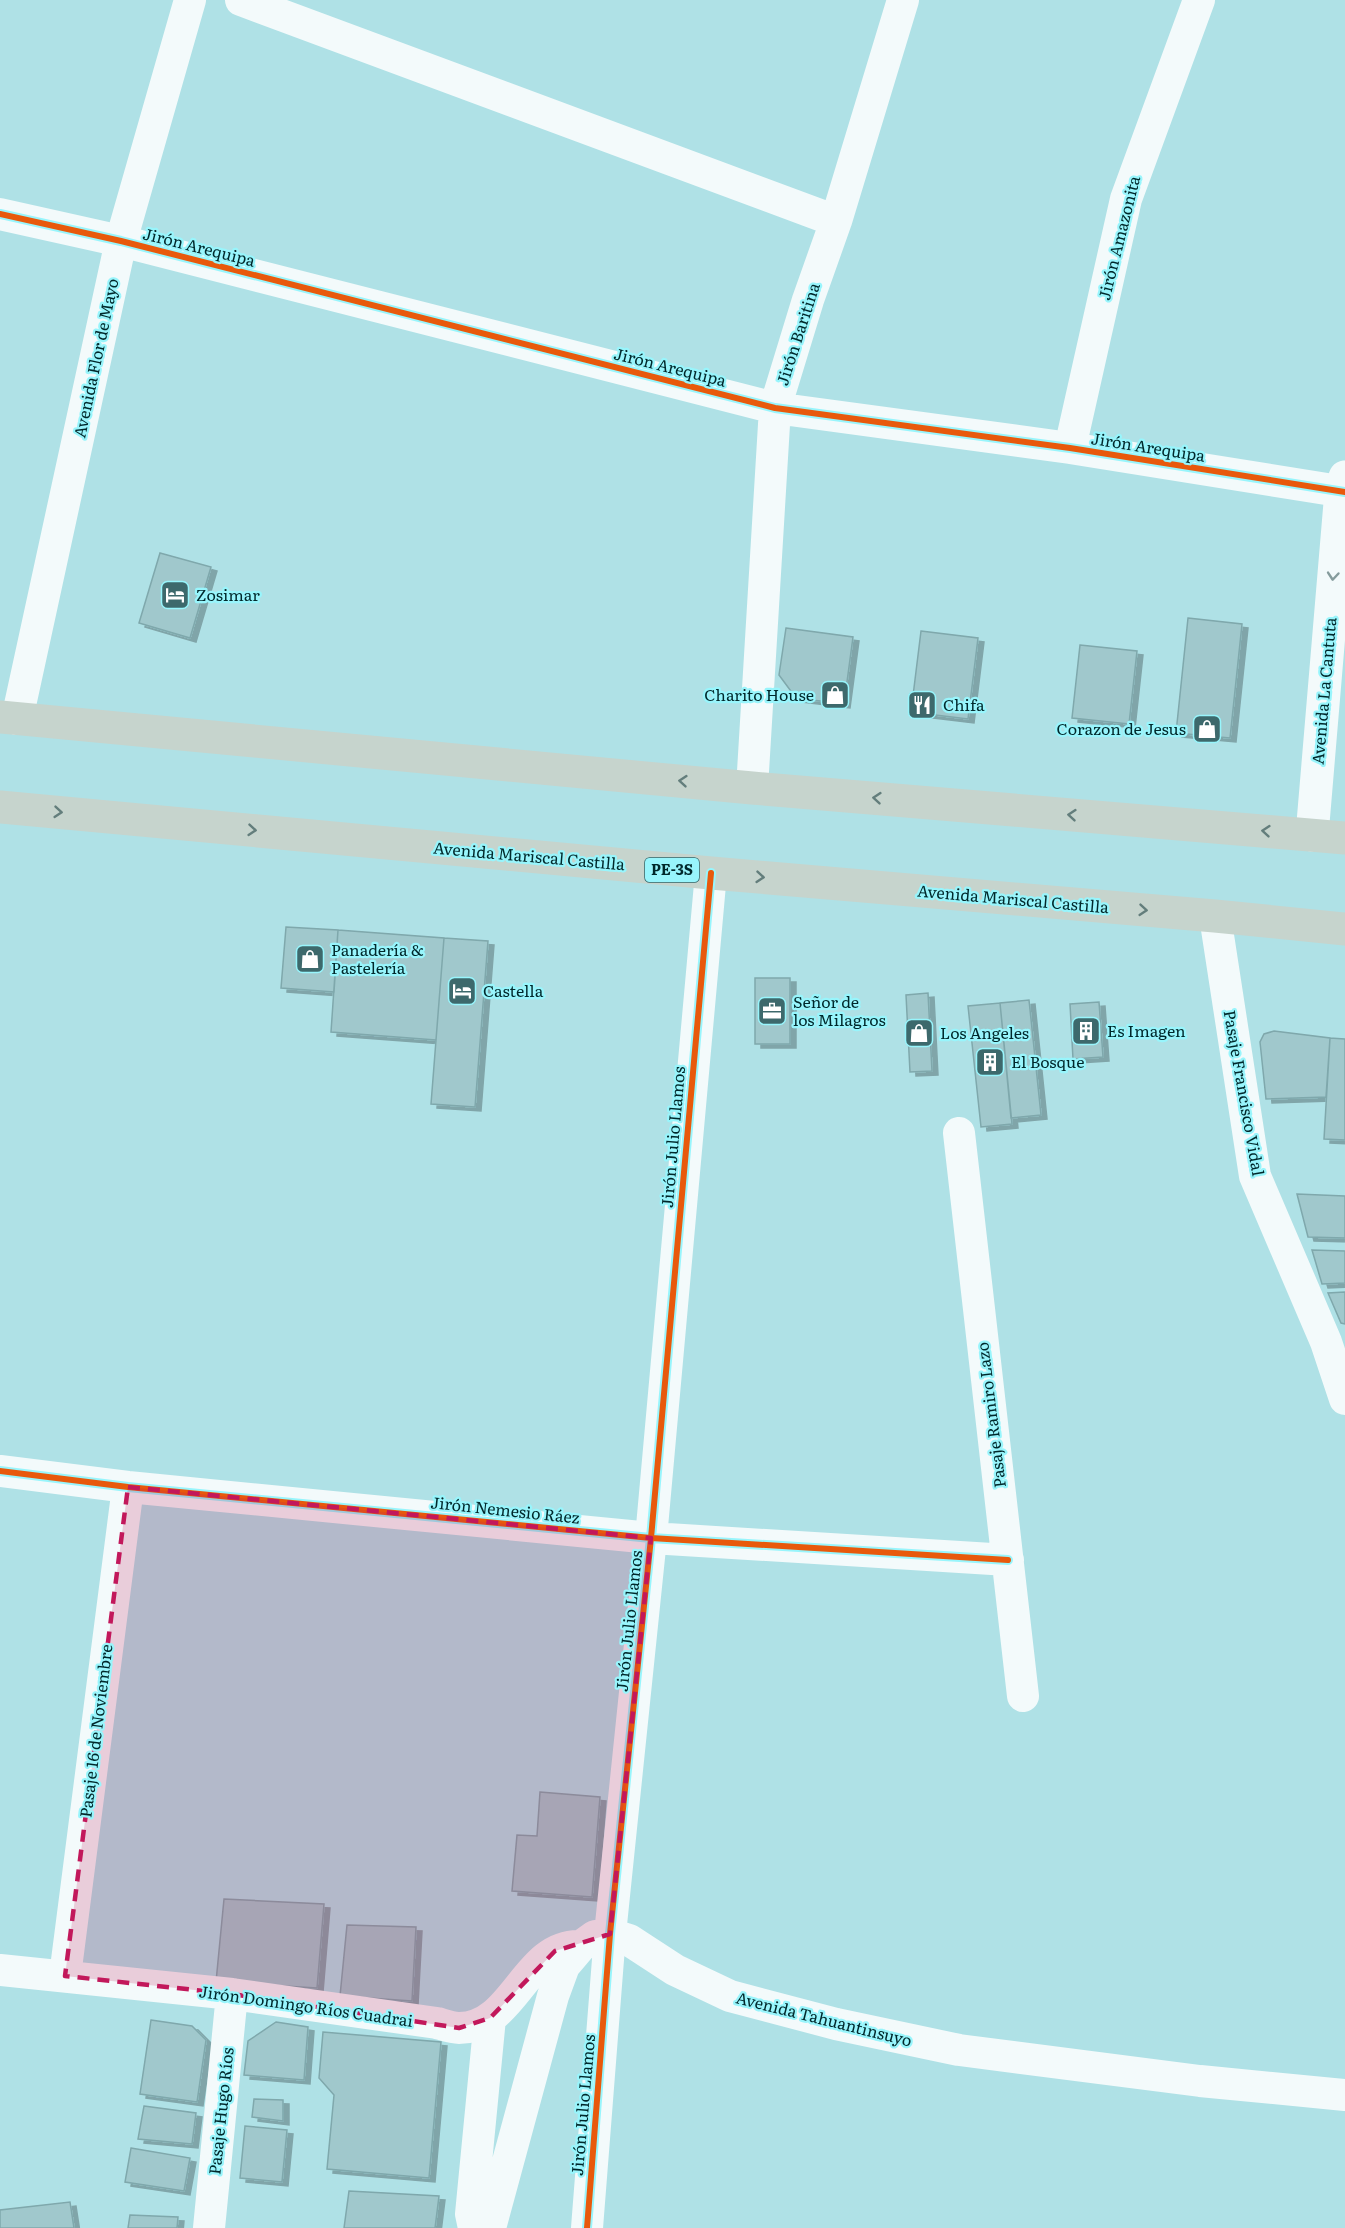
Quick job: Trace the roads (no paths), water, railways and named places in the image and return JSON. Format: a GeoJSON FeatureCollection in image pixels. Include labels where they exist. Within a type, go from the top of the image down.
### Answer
{"type":"FeatureCollection","features":[{"type":"Feature","properties":{"kind":"highway"},"geometry":{"type":"LineString","coordinates":[[9,718],[752,788],[1345,838]]}},
{"type":"Feature","properties":{"kind":"highway","name":"Avenida Mariscal Castilla"},"geometry":{"type":"LineString","coordinates":[[0,807],[1345,929]]}},
{"type":"Feature","properties":{"kind":"main road","name":"Avenida La Cantuta"},"geometry":{"type":"LineString","coordinates":[[1312,835],[1344,487]]}},
{"type":"Feature","properties":{"kind":"street","name":"Avenida Flor de Mayo"},"geometry":{"type":"LineString","coordinates":[[9,718],[122,241],[190,0]]}},
{"type":"Feature","properties":{"kind":"street"},"geometry":{"type":"LineString","coordinates":[[241,0],[836,221]]}},
{"type":"Feature","properties":{"kind":"street","name":"Jirón Baritina"},"geometry":{"type":"LineString","coordinates":[[752,788],[775,408],[808,300],[836,221],[903,0]]}},
{"type":"Feature","properties":{"kind":"street","name":"Jirón Amazonita"},"geometry":{"type":"LineString","coordinates":[[1070,448],[1126,199],[1199,0]]}},
{"type":"Feature","properties":{"kind":"street","name":"Jirón Arequipa"},"geometry":{"type":"LineString","coordinates":[[0,214],[122,241],[775,408],[1344,487]]}},
{"type":"Feature","properties":{"kind":"street","name":"Jirón Julio Llamos"},"geometry":{"type":"LineString","coordinates":[[587,2228],[610,1934],[651,1538],[711,873]]}},
{"type":"Feature","properties":{"kind":"street","name":"Pasaje Francisco Vidal"},"geometry":{"type":"LineString","coordinates":[[1215,916],[1255,1176],[1336,1343],[1345,1399]]}},
{"type":"Feature","properties":{"kind":"street","name":"Pasaje Ramiro Lazo"},"geometry":{"type":"LineString","coordinates":[[959,1133],[1023,1696]]}},
{"type":"Feature","properties":{"kind":"street","name":"Jirón Nemesio Ráez"},"geometry":{"type":"LineString","coordinates":[[0,1471],[128,1486],[651,1538],[1008,1560]]}},
{"type":"Feature","properties":{"kind":"street","name":"Pasaje 16 de Noviembre"},"geometry":{"type":"LineString","coordinates":[[65,1976],[128,1486]]}},
{"type":"Feature","properties":{"kind":"street"},"geometry":{"type":"LineString","coordinates":[[490,2228],[553,1996],[564,1966],[581,1946],[595,1936],[610,1934]]}},
{"type":"Feature","properties":{"kind":"street","name":"Avenida Tahuantinsuyo"},"geometry":{"type":"LineString","coordinates":[[610,1934],[629,1940],[675,1970],[730,1996],[836,2024],[959,2050],[1200,2081],[1345,2095]]}},
{"type":"Feature","properties":{"kind":"street","name":"Jirón Domingo Ríos Cuadrai"},"geometry":{"type":"LineString","coordinates":[[0,1970],[232,1994],[459,2028],[478,2025],[490,2018],[534,1970],[555,1951],[569,1946],[581,1946]]}},
{"type":"Feature","properties":{"kind":"street","name":"Pasaje Hugo Ríos"},"geometry":{"type":"LineString","coordinates":[[209,2228],[232,1994]]}},
{"type":"Feature","properties":{"kind":"street"},"geometry":{"type":"LineString","coordinates":[[474,2228],[471,2214],[490,2018]]}},
{"type":"Feature","properties":{"kind":"place","name":"Zosimar"},"geometry":{"type":"Point","coordinates":[175,595]}},
{"type":"Feature","properties":{"kind":"place","name":"Charito House"},"geometry":{"type":"Point","coordinates":[835,695]}},
{"type":"Feature","properties":{"kind":"place","name":"Chifa"},"geometry":{"type":"Point","coordinates":[922,705]}},
{"type":"Feature","properties":{"kind":"place","name":"Corazon de Jesus"},"geometry":{"type":"Point","coordinates":[1207,729]}},
{"type":"Feature","properties":{"kind":"place","name":"Panadería & Pastelería"},"geometry":{"type":"Point","coordinates":[310,959]}},
{"type":"Feature","properties":{"kind":"place","name":"Castella"},"geometry":{"type":"Point","coordinates":[462,991]}},
{"type":"Feature","properties":{"kind":"place","name":"Señor de los Milagros"},"geometry":{"type":"Point","coordinates":[772,1011]}},
{"type":"Feature","properties":{"kind":"place","name":"Es Imagen"},"geometry":{"type":"Point","coordinates":[1086,1031]}},
{"type":"Feature","properties":{"kind":"place","name":"Los Angeles"},"geometry":{"type":"Point","coordinates":[919,1033]}},
{"type":"Feature","properties":{"kind":"place","name":"El Bosque"},"geometry":{"type":"Point","coordinates":[990,1062]}}]}
